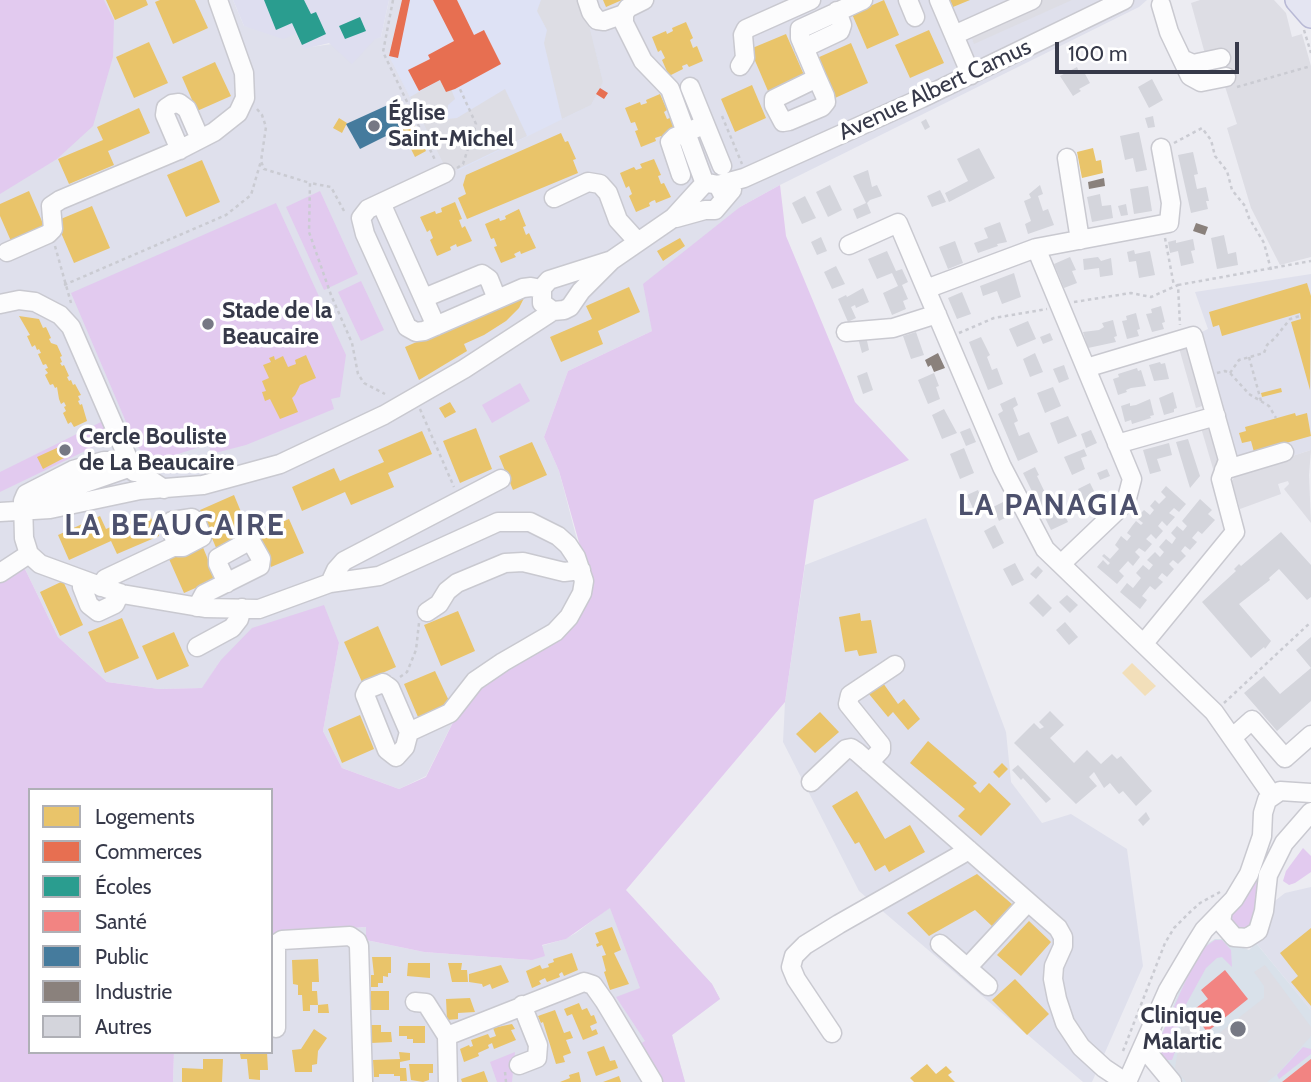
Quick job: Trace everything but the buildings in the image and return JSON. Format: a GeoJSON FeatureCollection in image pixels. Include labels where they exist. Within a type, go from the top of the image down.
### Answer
{"type":"FeatureCollection","features":[{"type":"Feature","properties":{"kind":"main road"},"geometry":{"type":"LineString","coordinates":[[1297,0],[1311,16]]}},
{"type":"Feature","properties":{"kind":"street"},"geometry":{"type":"LineString","coordinates":[[7,252],[48,234],[53,229],[51,206],[60,200],[180,150],[225,125],[238,113],[245,97],[246,82],[218,0]]}},
{"type":"Feature","properties":{"kind":"street"},"geometry":{"type":"LineString","coordinates":[[587,0],[597,20],[604,21],[624,14],[630,6],[644,0]]}},
{"type":"Feature","properties":{"kind":"street"},"geometry":{"type":"LineString","coordinates":[[740,66],[745,58],[743,38],[746,29],[811,0]]}},
{"type":"Feature","properties":{"kind":"street"},"geometry":{"type":"LineString","coordinates":[[817,78],[799,33],[802,27],[863,0]]}},
{"type":"Feature","properties":{"kind":"street"},"geometry":{"type":"LineString","coordinates":[[908,0],[915,18]]}},
{"type":"Feature","properties":{"kind":"street"},"geometry":{"type":"LineString","coordinates":[[939,0],[971,75]]}},
{"type":"Feature","properties":{"kind":"street"},"geometry":{"type":"LineString","coordinates":[[954,35],[1032,0]]}},
{"type":"Feature","properties":{"kind":"street","name":"Avenue Albert Camus"},"geometry":{"type":"LineString","coordinates":[[573,302],[612,260],[710,194],[971,75],[1124,0]]}},
{"type":"Feature","properties":{"kind":"street"},"geometry":{"type":"LineString","coordinates":[[1165,4],[1170,32],[1190,76],[1201,82],[1228,83]]}},
{"type":"Feature","properties":{"kind":"street"},"geometry":{"type":"LineString","coordinates":[[624,14],[624,23],[646,66],[670,89],[710,194]]}},
{"type":"Feature","properties":{"kind":"street"},"geometry":{"type":"LineString","coordinates":[[1182,59],[1194,64],[1221,58]]}},
{"type":"Feature","properties":{"kind":"street"},"geometry":{"type":"LineString","coordinates":[[690,87],[722,166]]}},
{"type":"Feature","properties":{"kind":"street"},"geometry":{"type":"LineString","coordinates":[[180,150],[165,115],[166,108],[172,104],[179,103],[187,109],[200,139]]}},
{"type":"Feature","properties":{"kind":"street"},"geometry":{"type":"LineString","coordinates":[[681,175],[670,144],[675,137],[705,125]]}},
{"type":"Feature","properties":{"kind":"street"},"geometry":{"type":"LineString","coordinates":[[926,289],[1036,248],[1169,223],[1171,203],[1161,148]]}},
{"type":"Feature","properties":{"kind":"street"},"geometry":{"type":"LineString","coordinates":[[1067,158],[1080,240]]}},
{"type":"Feature","properties":{"kind":"street"},"geometry":{"type":"LineString","coordinates":[[0,512],[68,506],[140,490],[203,485],[280,464],[357,429],[415,397],[464,369],[520,331],[545,301],[549,280],[559,278],[572,286],[573,302],[565,310],[545,301],[527,287],[419,332],[407,327],[365,234],[361,218],[368,209],[447,174]]}},
{"type":"Feature","properties":{"kind":"street"},"geometry":{"type":"LineString","coordinates":[[554,198],[583,184],[596,182],[607,191],[618,220],[638,242]]}},
{"type":"Feature","properties":{"kind":"street"},"geometry":{"type":"LineString","coordinates":[[382,203],[436,326]]}},
{"type":"Feature","properties":{"kind":"street"},"geometry":{"type":"LineString","coordinates":[[849,245],[898,223],[1002,467],[1045,549],[1214,712],[1272,795]]}},
{"type":"Feature","properties":{"kind":"street"},"geometry":{"type":"LineString","coordinates":[[1036,248],[1132,479],[1126,502],[1061,564]]}},
{"type":"Feature","properties":{"kind":"street","name":"Avenue Albert Camus"},"geometry":{"type":"LineString","coordinates":[[559,278],[612,260]]}},
{"type":"Feature","properties":{"kind":"street"},"geometry":{"type":"LineString","coordinates":[[424,298],[482,274],[489,279],[497,299]]}},
{"type":"Feature","properties":{"kind":"street"},"geometry":{"type":"LineString","coordinates":[[0,304],[19,300],[35,302],[60,315],[71,327],[140,490]]}},
{"type":"Feature","properties":{"kind":"street"},"geometry":{"type":"LineString","coordinates":[[846,332],[894,328],[937,314]]}},
{"type":"Feature","properties":{"kind":"street"},"geometry":{"type":"LineString","coordinates":[[1086,368],[1193,336],[1228,460],[1221,479],[1236,532],[1144,643]]}},
{"type":"Feature","properties":{"kind":"street"},"geometry":{"type":"LineString","coordinates":[[1117,444],[1216,416]]}},
{"type":"Feature","properties":{"kind":"street"},"geometry":{"type":"LineString","coordinates":[[1224,470],[1284,452]]}},
{"type":"Feature","properties":{"kind":"street"},"geometry":{"type":"LineString","coordinates":[[164,489],[118,461],[104,461],[73,470],[48,482],[26,494],[23,509],[24,538],[29,554],[40,564],[83,581],[153,601],[197,607],[259,608],[330,583],[379,576],[491,523],[530,522],[558,536],[576,556],[584,581],[582,593],[569,617],[555,632],[475,681],[450,713],[409,732]]}},
{"type":"Feature","properties":{"kind":"street"},"geometry":{"type":"LineString","coordinates":[[23,509],[34,502],[131,467]]}},
{"type":"Feature","properties":{"kind":"street"},"geometry":{"type":"LineString","coordinates":[[330,583],[335,570],[344,561],[501,479]]}},
{"type":"Feature","properties":{"kind":"street"},"geometry":{"type":"LineString","coordinates":[[101,587],[105,579],[177,545]]}},
{"type":"Feature","properties":{"kind":"street"},"geometry":{"type":"LineString","coordinates":[[0,573],[29,554]]}},
{"type":"Feature","properties":{"kind":"street"},"geometry":{"type":"LineString","coordinates":[[427,612],[439,604],[447,591],[457,583],[505,563],[530,563],[564,572],[581,570]]}},
{"type":"Feature","properties":{"kind":"street"},"geometry":{"type":"LineString","coordinates":[[83,581],[83,590],[89,605],[96,611],[112,607],[120,593]]}},
{"type":"Feature","properties":{"kind":"street"},"geometry":{"type":"LineString","coordinates":[[197,607],[204,594],[227,583]]}},
{"type":"Feature","properties":{"kind":"street"},"geometry":{"type":"LineString","coordinates":[[197,647],[232,628],[239,619],[242,608]]}},
{"type":"Feature","properties":{"kind":"street"},"geometry":{"type":"LineString","coordinates":[[869,762],[881,750],[881,745],[848,704],[850,695],[895,665]]}},
{"type":"Feature","properties":{"kind":"street"},"geometry":{"type":"LineString","coordinates":[[383,683],[388,684],[409,732],[407,744],[400,754],[396,757],[390,755],[365,695],[368,689],[383,683]]}},
{"type":"Feature","properties":{"kind":"street"},"geometry":{"type":"LineString","coordinates":[[1233,737],[1252,720],[1285,758],[1311,735]]}},
{"type":"Feature","properties":{"kind":"street"},"geometry":{"type":"LineString","coordinates":[[811,782],[850,748],[1058,928],[1063,937],[1063,946],[1054,966],[1053,979],[1065,1023],[1081,1047],[1116,1080],[1143,1047],[1168,990],[1204,930],[1243,885],[1256,858],[1262,836],[1264,806],[1272,795],[1280,791],[1303,793],[1307,816],[1284,844],[1268,875],[1264,911],[1258,931],[1247,938],[1234,937],[1221,922],[1223,910]]}},
{"type":"Feature","properties":{"kind":"street"},"geometry":{"type":"LineString","coordinates":[[832,1033],[796,979],[791,967],[794,956],[805,945],[970,850]]}},
{"type":"Feature","properties":{"kind":"street"},"geometry":{"type":"LineString","coordinates":[[967,968],[1028,901]]}},
{"type":"Feature","properties":{"kind":"street"},"geometry":{"type":"LineString","coordinates":[[1194,946],[1211,935],[1227,931]]}},
{"type":"Feature","properties":{"kind":"street"},"geometry":{"type":"LineString","coordinates":[[276,1028],[276,944],[282,940],[350,936],[358,941],[359,946],[363,1082]]}},
{"type":"Feature","properties":{"kind":"street"},"geometry":{"type":"LineString","coordinates":[[940,944],[988,986]]}},
{"type":"Feature","properties":{"kind":"street"},"geometry":{"type":"LineString","coordinates":[[447,1037],[584,982],[593,985],[653,1082]]}},
{"type":"Feature","properties":{"kind":"street"},"geometry":{"type":"LineString","coordinates":[[415,1002],[426,1003],[447,1037],[448,1082]]}},
{"type":"Feature","properties":{"kind":"street"},"geometry":{"type":"LineString","coordinates":[[519,1065],[537,1058],[538,1045],[522,1005]]}},
{"type":"Feature","properties":{"kind":"street"},"geometry":{"type":"LineString","coordinates":[[1143,1047],[1172,1082]]}},
{"type":"Feature","properties":{"kind":"path"},"geometry":{"type":"LineString","coordinates":[[393,0],[383,52],[447,174],[463,163],[476,124],[459,87]]}},
{"type":"Feature","properties":{"kind":"path"},"geometry":{"type":"LineString","coordinates":[[1228,83],[1311,66]]}},
{"type":"Feature","properties":{"kind":"path"},"geometry":{"type":"LineString","coordinates":[[64,285],[226,215],[251,195],[261,161],[266,127],[262,115],[245,97]]}},
{"type":"Feature","properties":{"kind":"path"},"geometry":{"type":"LineString","coordinates":[[722,116],[746,177]]}},
{"type":"Feature","properties":{"kind":"path"},"geometry":{"type":"LineString","coordinates":[[1161,148],[1202,128],[1211,140],[1215,156],[1227,171],[1232,190],[1245,206],[1264,243],[1271,270]]}},
{"type":"Feature","properties":{"kind":"path"},"geometry":{"type":"LineString","coordinates":[[261,161],[264,169],[331,187],[344,211]]}},
{"type":"Feature","properties":{"kind":"path"},"geometry":{"type":"LineString","coordinates":[[310,183],[309,232],[331,295],[352,343],[358,374],[364,383],[384,394]]}},
{"type":"Feature","properties":{"kind":"path"},"geometry":{"type":"LineString","coordinates":[[1162,224],[1176,286],[1180,324],[1193,336]]}},
{"type":"Feature","properties":{"kind":"path"},"geometry":{"type":"LineString","coordinates":[[947,338],[994,318],[1080,300],[1131,293],[1151,297],[1176,286],[1310,262]]}},
{"type":"Feature","properties":{"kind":"path"},"geometry":{"type":"LineString","coordinates":[[1230,373],[1239,360],[1264,353],[1267,345],[1290,319],[1300,316]]}},
{"type":"Feature","properties":{"kind":"path"},"geometry":{"type":"LineString","coordinates":[[1249,357],[1261,401]]}},
{"type":"Feature","properties":{"kind":"path"},"geometry":{"type":"LineString","coordinates":[[1204,377],[1225,371],[1230,373],[1249,394],[1269,406],[1276,418]]}},
{"type":"Feature","properties":{"kind":"path"},"geometry":{"type":"LineString","coordinates":[[415,397],[459,499]]}},
{"type":"Feature","properties":{"kind":"path"},"geometry":{"type":"LineString","coordinates":[[388,684],[407,672],[416,650],[419,623],[427,612]]}},
{"type":"Feature","properties":{"kind":"path"},"geometry":{"type":"LineString","coordinates":[[1214,712],[1311,622]]}},
{"type":"Feature","properties":{"kind":"path"},"geometry":{"type":"LineString","coordinates":[[1116,1080],[1122,1056],[1165,943],[1174,928],[1207,898]]}},
{"type":"Feature","properties":{"kind":"shaded area"},"geometry":{"type":"Polygon","coordinates":[[[0,0],[233,0],[244,26],[296,34],[304,48],[381,37],[389,0],[402,0],[389,56],[583,0],[1147,0],[1139,7],[740,207],[652,331],[568,371],[544,437],[559,471],[591,593],[467,694],[426,776],[399,789],[342,768],[323,731],[339,643],[220,661],[203,688],[159,689],[107,682],[58,637],[24,567],[0,583],[0,0]]]}},
{"type":"Feature","properties":{"kind":"shaded area"},"geometry":{"type":"Polygon","coordinates":[[[0,0],[104,0],[114,20],[113,57],[93,126],[57,159],[0,194],[0,0]]]}},
{"type":"Feature","properties":{"kind":"shaded area"},"geometry":{"type":"Polygon","coordinates":[[[233,0],[389,0],[381,37],[375,39],[352,64],[329,43],[304,49],[296,34],[283,39],[244,26],[233,0]]]}},
{"type":"Feature","properties":{"kind":"shaded area"},"geometry":{"type":"Polygon","coordinates":[[[402,0],[583,0],[603,82],[591,105],[459,170],[445,167],[389,56],[402,0]]]}},
{"type":"Feature","properties":{"kind":"shaded area"},"geometry":{"type":"Polygon","coordinates":[[[541,0],[583,0],[603,82],[591,105],[562,119],[544,43],[547,30],[537,11],[541,0]]]}},
{"type":"Feature","properties":{"kind":"shaded area"},"geometry":{"type":"Polygon","coordinates":[[[1043,0],[1072,0],[974,44],[969,30],[1043,0]]]}},
{"type":"Feature","properties":{"kind":"shaded area"},"geometry":{"type":"Polygon","coordinates":[[[1200,0],[1274,0],[1286,13],[1292,37],[1302,34],[1311,66],[1311,257],[1280,265],[1251,208],[1227,128],[1237,124],[1214,52],[1205,54],[1191,3],[1200,0]]]}},
{"type":"Feature","properties":{"kind":"shaded area"},"geometry":{"type":"Polygon","coordinates":[[[440,80],[451,89],[455,99],[448,105],[447,119],[457,118],[505,89],[527,136],[456,170],[445,167],[410,97],[440,80]]]}},
{"type":"Feature","properties":{"kind":"shaded area"},"geometry":{"type":"Polygon","coordinates":[[[780,185],[786,236],[855,402],[909,460],[814,500],[785,702],[626,890],[712,984],[720,999],[672,1035],[685,1082],[659,1082],[637,1046],[645,1041],[616,997],[640,988],[610,908],[566,939],[542,945],[545,956],[532,960],[424,952],[366,940],[366,927],[273,934],[273,788],[28,788],[28,1054],[174,1054],[173,1082],[0,1082],[0,583],[24,567],[58,637],[107,682],[159,689],[202,688],[220,661],[252,628],[324,605],[339,643],[323,731],[342,768],[399,789],[426,777],[467,694],[576,622],[584,560],[559,471],[544,437],[568,371],[652,331],[643,284],[740,207],[780,185]]]}},
{"type":"Feature","properties":{"kind":"shaded area"},"geometry":{"type":"Polygon","coordinates":[[[320,191],[358,274],[324,290],[286,207],[320,191]]]}},
{"type":"Feature","properties":{"kind":"shaded area","name":"Stade de la Beaucaire"},"geometry":{"type":"Polygon","coordinates":[[[276,203],[346,355],[340,397],[331,399],[334,409],[246,445],[211,454],[209,444],[157,458],[143,453],[135,443],[71,293],[276,203]]]}},
{"type":"Feature","properties":{"kind":"shaded area"},"geometry":{"type":"Polygon","coordinates":[[[1311,274],[1311,450],[1221,479],[1193,336],[1208,329],[1195,292],[1311,274]]]}},
{"type":"Feature","properties":{"kind":"shaded area"},"geometry":{"type":"Polygon","coordinates":[[[361,281],[384,330],[361,341],[338,292],[361,281]]]}},
{"type":"Feature","properties":{"kind":"shaded area"},"geometry":{"type":"Polygon","coordinates":[[[1193,336],[1212,403],[1196,408],[1177,341],[1193,336]]]}},
{"type":"Feature","properties":{"kind":"shaded area"},"geometry":{"type":"Polygon","coordinates":[[[520,383],[530,401],[492,423],[482,405],[520,383]]]}},
{"type":"Feature","properties":{"kind":"shaded area"},"geometry":{"type":"Polygon","coordinates":[[[1216,416],[1220,460],[1214,472],[1199,421],[1216,416]]]}},
{"type":"Feature","properties":{"kind":"shaded area","name":"Cercle Bouliste de La Beaucaire"},"geometry":{"type":"Polygon","coordinates":[[[105,420],[112,438],[0,492],[0,472],[105,420]]]}},
{"type":"Feature","properties":{"kind":"shaded area"},"geometry":{"type":"Polygon","coordinates":[[[1311,450],[1311,523],[1284,489],[1289,484],[1288,481],[1278,484],[1281,494],[1240,509],[1232,481],[1236,474],[1311,450]]]}},
{"type":"Feature","properties":{"kind":"shaded area"},"geometry":{"type":"Polygon","coordinates":[[[926,518],[1006,732],[1011,782],[1042,823],[1071,814],[1127,849],[1143,966],[1092,1082],[1083,1082],[859,891],[783,742],[785,702],[805,565],[926,518]]]}},
{"type":"Feature","properties":{"kind":"shaded area"},"geometry":{"type":"Polygon","coordinates":[[[1132,663],[1156,686],[1145,696],[1122,673],[1132,663]]]}},
{"type":"Feature","properties":{"kind":"shaded area"},"geometry":{"type":"Polygon","coordinates":[[[1303,848],[1311,856],[1311,872],[1289,885],[1283,881],[1286,871],[1303,848]]]}},
{"type":"Feature","properties":{"kind":"shaded area"},"geometry":{"type":"Polygon","coordinates":[[[1258,864],[1267,867],[1259,913],[1248,931],[1239,931],[1227,918],[1258,864]]]}},
{"type":"Feature","properties":{"kind":"shaded area"},"geometry":{"type":"Polygon","coordinates":[[[1311,887],[1311,1010],[1252,938],[1264,911],[1276,900],[1285,893],[1311,887]]]}},
{"type":"Feature","properties":{"kind":"shaded area"},"geometry":{"type":"Polygon","coordinates":[[[626,891],[712,984],[720,999],[672,1035],[685,1082],[173,1082],[174,1054],[273,1054],[273,934],[367,927],[366,940],[424,952],[532,960],[541,946],[576,933],[614,904],[626,891]]]}},
{"type":"Feature","properties":{"kind":"shaded area","name":"Clinique Malartic"},"geometry":{"type":"Polygon","coordinates":[[[1215,939],[1222,939],[1249,950],[1256,943],[1311,1010],[1311,1082],[1183,1082],[1156,1048],[1190,964],[1204,946],[1215,939]]]}},
{"type":"Feature","properties":{"kind":"shaded area"},"geometry":{"type":"Polygon","coordinates":[[[1215,940],[1222,940],[1231,950],[1232,967],[1222,957],[1206,968],[1178,1019],[1176,1049],[1172,1060],[1166,1060],[1156,1048],[1192,966],[1205,947],[1215,940]]]}},
{"type":"Feature","properties":{"kind":"shaded area"},"geometry":{"type":"Polygon","coordinates":[[[1265,965],[1311,1027],[1311,1036],[1267,1082],[1186,1082],[1175,1068],[1183,1018],[1188,1015],[1209,1041],[1264,998],[1264,986],[1254,972],[1265,965]]]}},
{"type":"Feature","properties":{"kind":"shaded area"},"geometry":{"type":"Polygon","coordinates":[[[1303,1047],[1311,1049],[1311,1054],[1279,1079],[1277,1075],[1303,1047]]]}},
{"type":"Feature","properties":{"kind":"shaded area"},"geometry":{"type":"Polygon","coordinates":[[[515,1052],[512,1082],[497,1082],[490,1062],[515,1052]]]}},
{"type":"Feature","properties":{"kind":"place","name":"Église Saint-Michel"},"geometry":{"type":"Point","coordinates":[374,126]}},
{"type":"Feature","properties":{"kind":"place","name":"Stade de la Beaucaire"},"geometry":{"type":"Point","coordinates":[208,324]}},
{"type":"Feature","properties":{"kind":"place","name":"Cercle Bouliste de La Beaucaire"},"geometry":{"type":"Point","coordinates":[65,450]}},
{"type":"Feature","properties":{"kind":"place","name":"Clinique Malartic"},"geometry":{"type":"Point","coordinates":[1238,1029]}},
{"type":"Feature","properties":{"kind":"district","name":"LA PANAGIA"},"geometry":{"type":"Point","coordinates":[1049,506]}},
{"type":"Feature","properties":{"kind":"district","name":"LA BEAUCAIRE"},"geometry":{"type":"Point","coordinates":[175,526]}}]}
